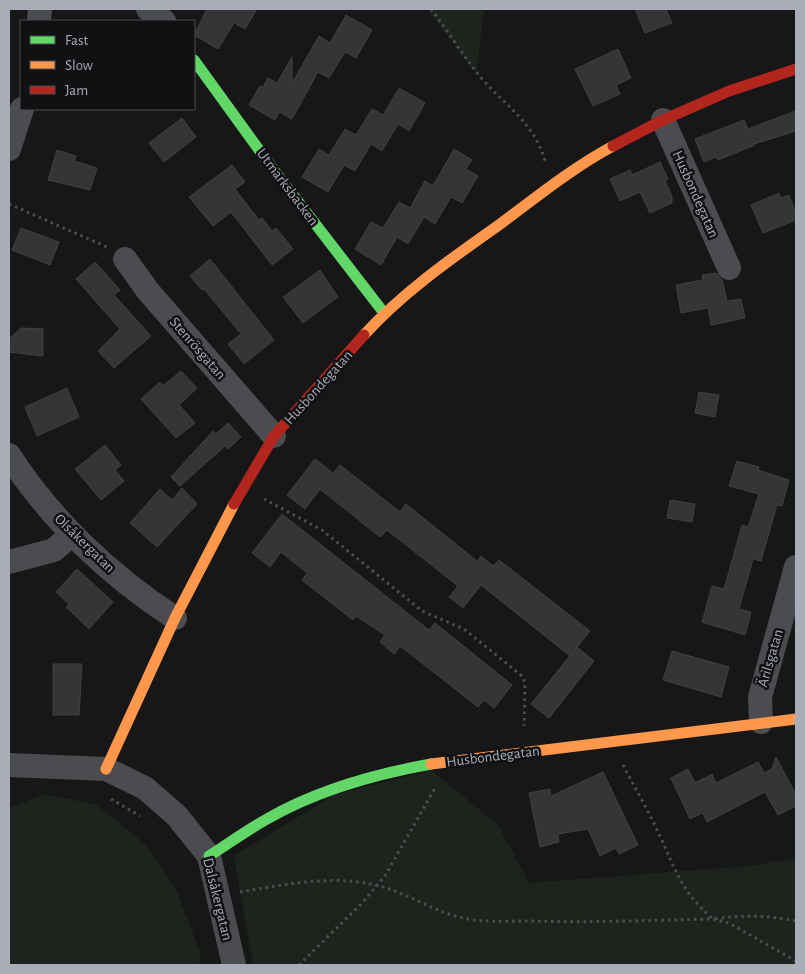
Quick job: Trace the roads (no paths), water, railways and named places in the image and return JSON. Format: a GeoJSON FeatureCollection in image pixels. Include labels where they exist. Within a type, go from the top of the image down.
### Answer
{"type":"FeatureCollection","features":[{"type":"Feature","properties":{"kind":"street"},"geometry":{"type":"LineString","coordinates":[[148,9],[163,20]]}},
{"type":"Feature","properties":{"kind":"street","name":"Utmarksbacken"},"geometry":{"type":"LineString","coordinates":[[195,61],[273,169],[384,313]]}},
{"type":"Feature","properties":{"kind":"street","name":"Husbondegatan"},"geometry":{"type":"LineString","coordinates":[[106,769],[175,618],[242,488],[274,436],[384,313],[458,254],[586,161],[663,120],[729,91],[796,69]]}},
{"type":"Feature","properties":{"kind":"street"},"geometry":{"type":"LineString","coordinates":[[9,149],[22,110]]}},
{"type":"Feature","properties":{"kind":"street","name":"Husbondegatan"},"geometry":{"type":"LineString","coordinates":[[663,120],[729,268]]}},
{"type":"Feature","properties":{"kind":"street","name":"Stenrösgatan"},"geometry":{"type":"LineString","coordinates":[[125,259],[148,291],[274,436]]}},
{"type":"Feature","properties":{"kind":"street","name":"Olsåkergatan"},"geometry":{"type":"LineString","coordinates":[[9,455],[24,479],[72,534],[149,601],[175,618]]}},
{"type":"Feature","properties":{"kind":"street"},"geometry":{"type":"LineString","coordinates":[[9,562],[54,550],[72,534]]}},
{"type":"Feature","properties":{"kind":"street","name":"Ärilsgatan"},"geometry":{"type":"LineString","coordinates":[[761,722],[760,697],[796,566]]}},
{"type":"Feature","properties":{"kind":"street","name":"Husbondegatan"},"geometry":{"type":"LineString","coordinates":[[210,856],[268,818],[320,794],[393,771],[453,760],[796,719]]}},
{"type":"Feature","properties":{"kind":"street","name":"Dalsåkergatan"},"geometry":{"type":"LineString","coordinates":[[9,765],[106,769],[144,788],[177,816],[210,856],[234,965]]}}]}
